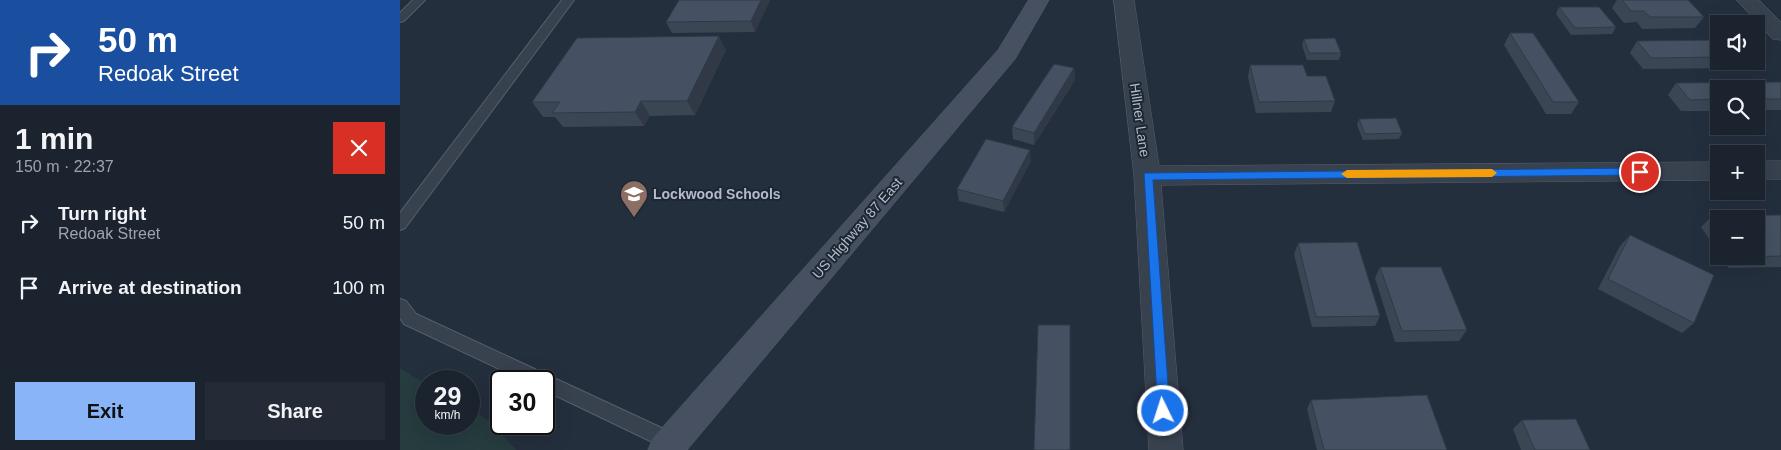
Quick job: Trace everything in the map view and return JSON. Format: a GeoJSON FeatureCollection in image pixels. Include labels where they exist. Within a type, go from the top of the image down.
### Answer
{"type":"FeatureCollection","features":[{"type":"Feature","properties":{"kind":"street","name":"US Highway 87 East"},"geometry":{"type":"LineString","coordinates":[[668,446],[1007,54],[1039,0]]}},
{"type":"Feature","properties":{"kind":"street","name":"Hillner Lane"},"geometry":{"type":"LineString","coordinates":[[1124,0],[1147,176],[1166,450]]}},
{"type":"Feature","properties":{"kind":"street"},"geometry":{"type":"LineString","coordinates":[[1747,0],[1781,34]]}},
{"type":"Feature","properties":{"kind":"street"},"geometry":{"type":"LineString","coordinates":[[1765,170],[1781,170]]}},
{"type":"Feature","properties":{"kind":"street"},"geometry":{"type":"LineString","coordinates":[[1147,176],[1710,171]]}},
{"type":"Feature","properties":{"kind":"lane"},"geometry":{"type":"LineString","coordinates":[[400,20],[419,0]]}},
{"type":"Feature","properties":{"kind":"lane"},"geometry":{"type":"LineString","coordinates":[[400,224],[568,0]]}},
{"type":"Feature","properties":{"kind":"lane"},"geometry":{"type":"LineString","coordinates":[[400,306],[410,320],[517,370]]}},
{"type":"Feature","properties":{"kind":"lane"},"geometry":{"type":"LineString","coordinates":[[555,388],[668,446]]}},
{"type":"Feature","properties":{"kind":"green space"},"geometry":{"type":"Polygon","coordinates":[[[400,368],[415,377],[415,435],[480,435],[480,415],[490,421],[490,435],[503,435],[516,450],[400,450],[400,368]]]}},
{"type":"Feature","properties":{"kind":"building"},"geometry":{"type":"Polygon","coordinates":[[[679,0],[761,0],[751,21],[666,22],[679,0]]]}},
{"type":"Feature","properties":{"kind":"building"},"geometry":{"type":"Polygon","coordinates":[[[1622,0],[1688,0],[1704,17],[1650,17],[1644,11],[1631,11],[1622,0]]]}},
{"type":"Feature","properties":{"kind":"building"},"geometry":{"type":"Polygon","coordinates":[[[1559,7],[1599,7],[1616,27],[1575,28],[1559,7]]]}},
{"type":"Feature","properties":{"kind":"building"},"geometry":{"type":"Polygon","coordinates":[[[1510,33],[1533,33],[1579,102],[1553,102],[1510,33]]]}},
{"type":"Feature","properties":{"kind":"building"},"geometry":{"type":"Polygon","coordinates":[[[719,36],[687,101],[641,101],[635,112],[552,113],[560,102],[532,102],[577,38],[719,36]]]}},
{"type":"Feature","properties":{"kind":"building"},"geometry":{"type":"Polygon","coordinates":[[[1335,38],[1341,53],[1309,53],[1304,39],[1335,38]]]}},
{"type":"Feature","properties":{"kind":"building"},"geometry":{"type":"Polygon","coordinates":[[[1710,40],[1710,57],[1651,58],[1637,41],[1710,40]]]}},
{"type":"Feature","properties":{"kind":"building"},"geometry":{"type":"Polygon","coordinates":[[[1054,64],[1074,68],[1034,133],[1012,127],[1054,64]]]}},
{"type":"Feature","properties":{"kind":"building"},"geometry":{"type":"Polygon","coordinates":[[[1250,65],[1303,65],[1307,76],[1326,76],[1335,101],[1259,102],[1250,65]]]}},
{"type":"Feature","properties":{"kind":"building"},"geometry":{"type":"Polygon","coordinates":[[[1765,82],[1781,82],[1781,99],[1765,99],[1765,82]]]}},
{"type":"Feature","properties":{"kind":"building"},"geometry":{"type":"Polygon","coordinates":[[[1676,83],[1710,83],[1710,99],[1690,100],[1676,83]]]}},
{"type":"Feature","properties":{"kind":"building"},"geometry":{"type":"Polygon","coordinates":[[[1396,118],[1402,133],[1365,134],[1359,119],[1396,118]]]}},
{"type":"Feature","properties":{"kind":"building"},"geometry":{"type":"Polygon","coordinates":[[[986,139],[1030,150],[1003,201],[957,189],[986,139]]]}},
{"type":"Feature","properties":{"kind":"building"},"geometry":{"type":"Polygon","coordinates":[[[1765,215],[1781,215],[1781,256],[1765,256],[1765,215]]]}},
{"type":"Feature","properties":{"kind":"building"},"geometry":{"type":"Polygon","coordinates":[[[1630,235],[1714,275],[1694,323],[1608,279],[1630,235]]]}},
{"type":"Feature","properties":{"kind":"building"},"geometry":{"type":"Polygon","coordinates":[[[1357,242],[1380,316],[1316,317],[1298,243],[1357,242]]]}},
{"type":"Feature","properties":{"kind":"building"},"geometry":{"type":"Polygon","coordinates":[[[1380,267],[1441,267],[1467,330],[1402,331],[1380,267]]]}},
{"type":"Feature","properties":{"kind":"building"},"geometry":{"type":"Polygon","coordinates":[[[1038,325],[1070,325],[1070,450],[1034,450],[1038,325]]]}},
{"type":"Feature","properties":{"kind":"building"},"geometry":{"type":"Polygon","coordinates":[[[1427,395],[1447,450],[1324,450],[1311,400],[1427,395]]]}},
{"type":"Feature","properties":{"kind":"building"},"geometry":{"type":"Polygon","coordinates":[[[1576,419],[1590,450],[1535,450],[1522,420],[1576,419]]]}},
{"type":"Feature","properties":{"kind":"slow traffic"},"geometry":{"type":"LineString","coordinates":[[1347,174],[1492,173]]}},
{"type":"Feature","properties":{"kind":"place","name":"Lockwood Schools"},"geometry":{"type":"Point","coordinates":[634,218]}},
{"type":"Feature","properties":{"kind":"route"},"geometry":{"type":"LineString","coordinates":[[1163,411],[1147,176],[1640,172]]}}]}
